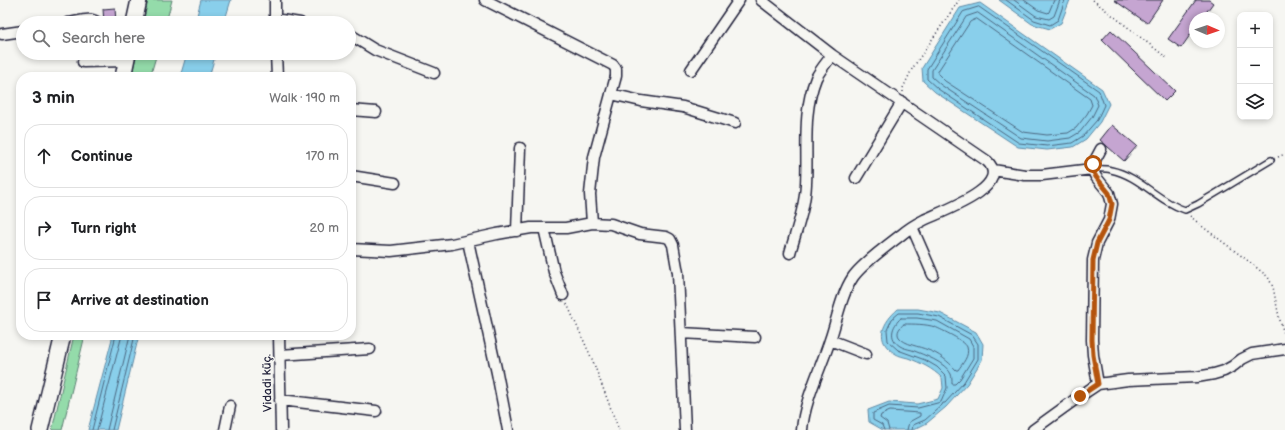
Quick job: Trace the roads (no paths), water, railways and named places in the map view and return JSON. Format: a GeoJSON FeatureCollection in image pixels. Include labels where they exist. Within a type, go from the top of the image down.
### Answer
{"type":"FeatureCollection","features":[{"type":"Feature","properties":{"kind":"main road"},"geometry":{"type":"LineString","coordinates":[[136,16],[139,0]]}},
{"type":"Feature","properties":{"kind":"main road"},"geometry":{"type":"LineString","coordinates":[[124,72],[126,60]]}},
{"type":"Feature","properties":{"kind":"main road"},"geometry":{"type":"LineString","coordinates":[[40,430],[62,340]]}},
{"type":"Feature","properties":{"kind":"street"},"geometry":{"type":"LineString","coordinates":[[274,0],[275,16]]}},
{"type":"Feature","properties":{"kind":"street"},"geometry":{"type":"LineString","coordinates":[[485,0],[613,65],[616,69],[616,76],[594,157],[590,194],[592,223]]}},
{"type":"Feature","properties":{"kind":"street"},"geometry":{"type":"LineString","coordinates":[[691,70],[739,0]]}},
{"type":"Feature","properties":{"kind":"street"},"geometry":{"type":"LineString","coordinates":[[761,0],[832,55],[987,161],[993,170],[991,180],[987,186],[976,195],[912,227],[860,269],[853,277],[846,290],[805,410],[802,430]]}},
{"type":"Feature","properties":{"kind":"street"},"geometry":{"type":"LineString","coordinates":[[2,34],[16,32]]}},
{"type":"Feature","properties":{"kind":"street"},"geometry":{"type":"LineString","coordinates":[[356,38],[375,50],[434,73]]}},
{"type":"Feature","properties":{"kind":"street"},"geometry":{"type":"LineString","coordinates":[[790,253],[803,207],[805,192],[806,123],[811,95],[817,76],[832,55]]}},
{"type":"Feature","properties":{"kind":"street"},"geometry":{"type":"LineString","coordinates":[[83,62],[91,60]]}},
{"type":"Feature","properties":{"kind":"street"},"geometry":{"type":"LineString","coordinates":[[276,60],[277,72]]}},
{"type":"Feature","properties":{"kind":"street"},"geometry":{"type":"LineString","coordinates":[[611,94],[641,101],[683,107],[735,123]]}},
{"type":"Feature","properties":{"kind":"street"},"geometry":{"type":"LineString","coordinates":[[856,178],[902,102]]}},
{"type":"Feature","properties":{"kind":"street"},"geometry":{"type":"LineString","coordinates":[[356,110],[376,112]]}},
{"type":"Feature","properties":{"kind":"street"},"geometry":{"type":"LineString","coordinates":[[517,231],[520,148]]}},
{"type":"Feature","properties":{"kind":"street"},"geometry":{"type":"LineString","coordinates":[[1098,384],[1092,340],[1093,260],[1097,243],[1109,220],[1112,204],[1109,193],[1096,177],[1092,169],[1101,148]]}},
{"type":"Feature","properties":{"kind":"street"},"geometry":{"type":"LineString","coordinates":[[993,170],[1025,175],[1042,175],[1092,169]]}},
{"type":"Feature","properties":{"kind":"street"},"geometry":{"type":"LineString","coordinates":[[356,177],[396,183]]}},
{"type":"Feature","properties":{"kind":"street"},"geometry":{"type":"LineString","coordinates":[[356,249],[391,251],[438,246],[531,228],[566,228],[592,223],[611,224],[640,234],[666,237],[670,239],[674,250],[678,273],[685,430]]}},
{"type":"Feature","properties":{"kind":"street"},"geometry":{"type":"LineString","coordinates":[[912,227],[932,275]]}},
{"type":"Feature","properties":{"kind":"street"},"geometry":{"type":"LineString","coordinates":[[544,228],[554,272],[563,295]]}},
{"type":"Feature","properties":{"kind":"street"},"geometry":{"type":"LineString","coordinates":[[468,241],[508,430]]}},
{"type":"Feature","properties":{"kind":"street"},"geometry":{"type":"LineString","coordinates":[[681,333],[755,337]]}},
{"type":"Feature","properties":{"kind":"street","name":"Vidadi küç."},"geometry":{"type":"LineString","coordinates":[[279,340],[281,430]]}},
{"type":"Feature","properties":{"kind":"street"},"geometry":{"type":"LineString","coordinates":[[830,340],[866,354]]}},
{"type":"Feature","properties":{"kind":"street"},"geometry":{"type":"LineString","coordinates":[[280,355],[370,348]]}},
{"type":"Feature","properties":{"kind":"street"},"geometry":{"type":"LineString","coordinates":[[1034,430],[1098,384],[1128,380],[1197,378],[1224,371],[1252,354],[1285,348]]}},
{"type":"Feature","properties":{"kind":"street"},"geometry":{"type":"LineString","coordinates":[[280,400],[376,411]]}},
{"type":"Feature","properties":{"kind":"street"},"geometry":{"type":"LineString","coordinates":[[225,430],[230,406]]}},
{"type":"Feature","properties":{"kind":"lane"},"geometry":{"type":"LineString","coordinates":[[1092,169],[1109,169],[1123,173],[1139,181],[1173,206],[1185,210],[1198,204],[1271,160]]}},
{"type":"Feature","properties":{"kind":"water"},"geometry":{"type":"Polygon","coordinates":[[[201,0],[231,0],[226,16],[197,16],[201,0]]]}},
{"type":"Feature","properties":{"kind":"water"},"geometry":{"type":"Polygon","coordinates":[[[999,0],[1070,0],[1061,23],[1050,29],[1032,24],[999,0]]]}},
{"type":"Feature","properties":{"kind":"water"},"geometry":{"type":"Polygon","coordinates":[[[980,3],[1102,89],[1109,104],[1100,122],[1086,139],[1073,147],[1047,150],[1018,147],[935,92],[923,81],[922,68],[960,8],[980,3]]]}},
{"type":"Feature","properties":{"kind":"water"},"geometry":{"type":"Polygon","coordinates":[[[185,60],[214,60],[210,72],[181,72],[185,60]]]}},
{"type":"Feature","properties":{"kind":"water"},"geometry":{"type":"Polygon","coordinates":[[[898,309],[918,309],[940,313],[976,332],[983,344],[982,360],[967,384],[946,407],[927,423],[913,430],[883,430],[869,422],[868,410],[889,402],[917,404],[938,399],[943,388],[942,378],[934,371],[908,358],[897,355],[884,343],[883,332],[885,326],[888,320],[898,309]]]}},
{"type":"Feature","properties":{"kind":"water"},"geometry":{"type":"Polygon","coordinates":[[[112,340],[138,340],[116,430],[88,430],[112,340]]]}}]}
